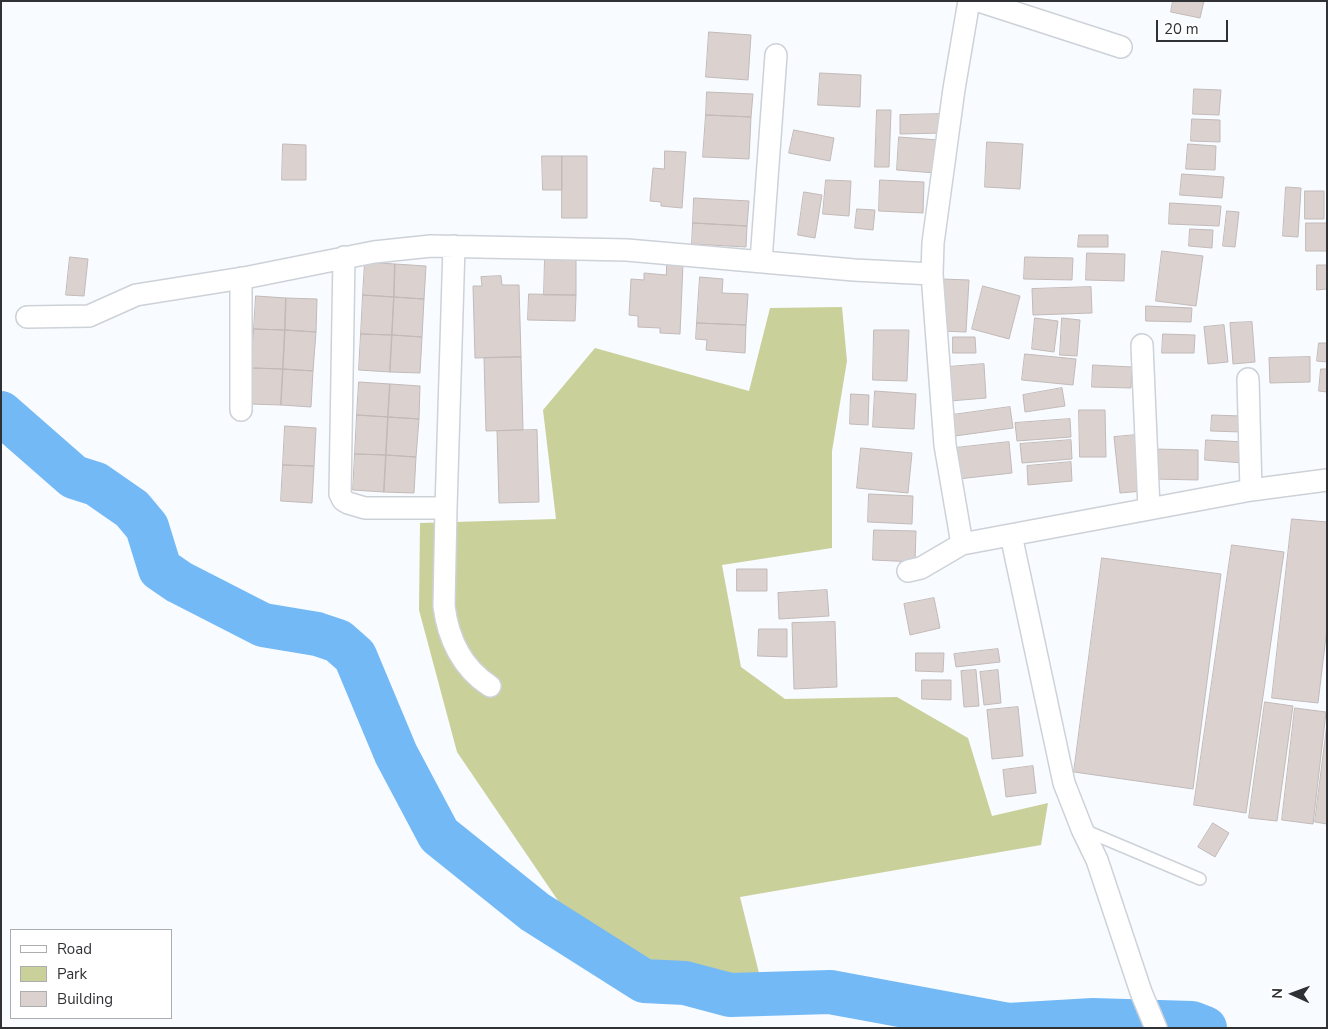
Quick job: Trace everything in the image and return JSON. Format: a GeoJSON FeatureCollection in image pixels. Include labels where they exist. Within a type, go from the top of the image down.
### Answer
{"type":"FeatureCollection","features":[{"type":"Feature","properties":{"kind":"street"},"geometry":{"type":"LineString","coordinates":[[962,544],[945,445],[932,274],[933,243],[954,89],[969,1]]}},
{"type":"Feature","properties":{"kind":"street"},"geometry":{"type":"LineString","coordinates":[[979,1],[1120,47]]}},
{"type":"Feature","properties":{"kind":"street"},"geometry":{"type":"LineString","coordinates":[[761,261],[776,55]]}},
{"type":"Feature","properties":{"kind":"street"},"geometry":{"type":"LineString","coordinates":[[27,317],[89,316],[136,295],[241,278],[374,252],[431,246],[627,250],[854,270],[932,274]]}},
{"type":"Feature","properties":{"kind":"street"},"geometry":{"type":"LineString","coordinates":[[454,246],[444,606],[452,640],[461,657],[475,675],[490,686]]}},
{"type":"Feature","properties":{"kind":"street"},"geometry":{"type":"LineString","coordinates":[[344,257],[340,494],[348,504],[365,508],[446,508]]}},
{"type":"Feature","properties":{"kind":"street"},"geometry":{"type":"LineString","coordinates":[[241,278],[241,410]]}},
{"type":"Feature","properties":{"kind":"street"},"geometry":{"type":"LineString","coordinates":[[1142,345],[1149,509]]}},
{"type":"Feature","properties":{"kind":"street"},"geometry":{"type":"LineString","coordinates":[[1248,379],[1250,490]]}},
{"type":"Feature","properties":{"kind":"street"},"geometry":{"type":"LineString","coordinates":[[908,571],[921,568],[962,544],[1250,490],[1327,480]]}},
{"type":"Feature","properties":{"kind":"street"},"geometry":{"type":"LineString","coordinates":[[1011,535],[1064,783],[1082,829],[1097,860],[1141,992],[1156,1028]]}},
{"type":"Feature","properties":{"kind":"lane"},"geometry":{"type":"LineString","coordinates":[[1082,829],[1200,879]]}},
{"type":"Feature","properties":{"kind":"green space"},"geometry":{"type":"Polygon","coordinates":[[[842,307],[847,361],[832,451],[832,548],[722,565],[741,667],[785,699],[897,697],[968,738],[992,816],[1048,803],[1041,845],[740,897],[768,1009],[612,980],[457,752],[419,610],[420,523],[556,519],[543,410],[595,348],[749,391],[770,308],[842,307]]]}},
{"type":"Feature","properties":{"kind":"building"},"geometry":{"type":"Polygon","coordinates":[[[1173,1],[1204,1],[1200,18],[1171,12],[1173,1]]]}},
{"type":"Feature","properties":{"kind":"building"},"geometry":{"type":"Polygon","coordinates":[[[709,32],[751,35],[748,80],[706,77],[709,32]]]}},
{"type":"Feature","properties":{"kind":"building"},"geometry":{"type":"Polygon","coordinates":[[[820,73],[861,75],[860,107],[818,105],[820,73]]]}},
{"type":"Feature","properties":{"kind":"building"},"geometry":{"type":"Polygon","coordinates":[[[1194,89],[1221,90],[1219,115],[1193,114],[1194,89]]]}},
{"type":"Feature","properties":{"kind":"building"},"geometry":{"type":"Polygon","coordinates":[[[707,92],[753,94],[751,117],[706,115],[707,92]]]}},
{"type":"Feature","properties":{"kind":"building"},"geometry":{"type":"Polygon","coordinates":[[[877,110],[891,110],[889,167],[875,167],[877,110]]]}},
{"type":"Feature","properties":{"kind":"building"},"geometry":{"type":"Polygon","coordinates":[[[943,114],[943,133],[900,134],[900,115],[943,114]]]}},
{"type":"Feature","properties":{"kind":"building"},"geometry":{"type":"Polygon","coordinates":[[[706,115],[751,117],[749,159],[703,157],[706,115]]]}},
{"type":"Feature","properties":{"kind":"building"},"geometry":{"type":"Polygon","coordinates":[[[1192,119],[1220,120],[1220,142],[1191,141],[1192,119]]]}},
{"type":"Feature","properties":{"kind":"building"},"geometry":{"type":"Polygon","coordinates":[[[794,130],[834,138],[830,161],[789,153],[794,130]]]}},
{"type":"Feature","properties":{"kind":"building"},"geometry":{"type":"Polygon","coordinates":[[[899,137],[938,140],[935,173],[897,170],[899,137]]]}},
{"type":"Feature","properties":{"kind":"building"},"geometry":{"type":"Polygon","coordinates":[[[987,142],[1023,144],[1020,189],[985,187],[987,142]]]}},
{"type":"Feature","properties":{"kind":"building"},"geometry":{"type":"Polygon","coordinates":[[[283,144],[306,145],[306,180],[282,180],[283,144]]]}},
{"type":"Feature","properties":{"kind":"building"},"geometry":{"type":"Polygon","coordinates":[[[1188,144],[1216,146],[1215,170],[1186,169],[1188,144]]]}},
{"type":"Feature","properties":{"kind":"building"},"geometry":{"type":"Polygon","coordinates":[[[665,151],[686,152],[682,208],[661,206],[661,202],[650,201],[653,168],[664,169],[665,151]]]}},
{"type":"Feature","properties":{"kind":"building"},"geometry":{"type":"Polygon","coordinates":[[[542,156],[562,156],[562,190],[543,190],[542,156]]]}},
{"type":"Feature","properties":{"kind":"building"},"geometry":{"type":"Polygon","coordinates":[[[562,156],[587,156],[587,218],[562,218],[562,156]]]}},
{"type":"Feature","properties":{"kind":"building"},"geometry":{"type":"Polygon","coordinates":[[[1182,174],[1224,177],[1222,198],[1180,195],[1182,174]]]}},
{"type":"Feature","properties":{"kind":"building"},"geometry":{"type":"Polygon","coordinates":[[[826,180],[851,181],[849,216],[823,214],[826,180]]]}},
{"type":"Feature","properties":{"kind":"building"},"geometry":{"type":"Polygon","coordinates":[[[880,180],[924,182],[923,213],[879,211],[880,180]]]}},
{"type":"Feature","properties":{"kind":"building"},"geometry":{"type":"Polygon","coordinates":[[[1286,187],[1301,188],[1298,237],[1283,236],[1286,187]]]}},
{"type":"Feature","properties":{"kind":"building"},"geometry":{"type":"Polygon","coordinates":[[[1305,191],[1324,191],[1324,219],[1305,219],[1305,191]]]}},
{"type":"Feature","properties":{"kind":"building"},"geometry":{"type":"Polygon","coordinates":[[[804,192],[822,195],[815,238],[798,235],[804,192]]]}},
{"type":"Feature","properties":{"kind":"building"},"geometry":{"type":"Polygon","coordinates":[[[694,198],[749,201],[747,226],[693,223],[694,198]]]}},
{"type":"Feature","properties":{"kind":"building"},"geometry":{"type":"Polygon","coordinates":[[[1170,203],[1221,206],[1219,226],[1169,224],[1170,203]]]}},
{"type":"Feature","properties":{"kind":"building"},"geometry":{"type":"Polygon","coordinates":[[[857,209],[875,210],[873,230],[855,228],[857,209]]]}},
{"type":"Feature","properties":{"kind":"building"},"geometry":{"type":"Polygon","coordinates":[[[1227,211],[1239,212],[1235,247],[1223,246],[1227,211]]]}},
{"type":"Feature","properties":{"kind":"building"},"geometry":{"type":"Polygon","coordinates":[[[693,223],[747,226],[746,247],[692,244],[693,223]]]}},
{"type":"Feature","properties":{"kind":"building"},"geometry":{"type":"Polygon","coordinates":[[[1306,223],[1327,223],[1327,251],[1306,251],[1306,223]]]}},
{"type":"Feature","properties":{"kind":"building"},"geometry":{"type":"Polygon","coordinates":[[[1190,229],[1213,230],[1212,248],[1189,246],[1190,229]]]}},
{"type":"Feature","properties":{"kind":"building"},"geometry":{"type":"Polygon","coordinates":[[[1079,235],[1108,235],[1108,247],[1078,247],[1079,235]]]}},
{"type":"Feature","properties":{"kind":"building"},"geometry":{"type":"Polygon","coordinates":[[[1162,251],[1203,256],[1196,306],[1156,301],[1162,251]]]}},
{"type":"Feature","properties":{"kind":"building"},"geometry":{"type":"Polygon","coordinates":[[[1087,253],[1125,254],[1124,281],[1086,280],[1087,253]]]}},
{"type":"Feature","properties":{"kind":"building"},"geometry":{"type":"Polygon","coordinates":[[[70,257],[88,259],[84,296],[66,295],[70,257]]]}},
{"type":"Feature","properties":{"kind":"building"},"geometry":{"type":"Polygon","coordinates":[[[545,257],[576,257],[576,295],[544,295],[545,257]]]}},
{"type":"Feature","properties":{"kind":"building"},"geometry":{"type":"Polygon","coordinates":[[[1025,257],[1073,258],[1072,280],[1024,279],[1025,257]]]}},
{"type":"Feature","properties":{"kind":"building"},"geometry":{"type":"Polygon","coordinates":[[[365,262],[395,264],[394,297],[363,295],[365,262]]]}},
{"type":"Feature","properties":{"kind":"building"},"geometry":{"type":"Polygon","coordinates":[[[667,263],[683,264],[680,334],[660,333],[660,328],[638,327],[638,316],[629,315],[631,279],[644,280],[644,273],[666,275],[667,263]]]}},
{"type":"Feature","properties":{"kind":"building"},"geometry":{"type":"Polygon","coordinates":[[[395,264],[426,266],[424,299],[394,297],[395,264]]]}},
{"type":"Feature","properties":{"kind":"building"},"geometry":{"type":"Polygon","coordinates":[[[1317,265],[1327,265],[1327,289],[1317,290],[1317,265]]]}},
{"type":"Feature","properties":{"kind":"building"},"geometry":{"type":"Polygon","coordinates":[[[501,276],[502,285],[519,285],[521,357],[475,358],[473,286],[482,286],[481,277],[501,276]]]}},
{"type":"Feature","properties":{"kind":"building"},"geometry":{"type":"Polygon","coordinates":[[[700,277],[723,279],[722,293],[748,294],[746,325],[697,323],[700,277]]]}},
{"type":"Feature","properties":{"kind":"building"},"geometry":{"type":"Polygon","coordinates":[[[942,279],[969,280],[966,332],[939,331],[942,279]]]}},
{"type":"Feature","properties":{"kind":"building"},"geometry":{"type":"Polygon","coordinates":[[[983,286],[1020,296],[1009,339],[972,329],[983,286]]]}},
{"type":"Feature","properties":{"kind":"building"},"geometry":{"type":"Polygon","coordinates":[[[1091,287],[1092,313],[1033,315],[1032,289],[1091,287]]]}},
{"type":"Feature","properties":{"kind":"building"},"geometry":{"type":"Polygon","coordinates":[[[529,294],[576,295],[575,321],[528,320],[529,294]]]}},
{"type":"Feature","properties":{"kind":"building"},"geometry":{"type":"Polygon","coordinates":[[[363,295],[394,297],[392,335],[361,334],[363,295]]]}},
{"type":"Feature","properties":{"kind":"building"},"geometry":{"type":"Polygon","coordinates":[[[256,296],[286,298],[285,330],[254,329],[256,296]]]}},
{"type":"Feature","properties":{"kind":"building"},"geometry":{"type":"Polygon","coordinates":[[[394,297],[424,299],[422,337],[392,335],[394,297]]]}},
{"type":"Feature","properties":{"kind":"building"},"geometry":{"type":"Polygon","coordinates":[[[286,298],[317,299],[316,332],[285,330],[286,298]]]}},
{"type":"Feature","properties":{"kind":"building"},"geometry":{"type":"Polygon","coordinates":[[[1146,306],[1192,308],[1191,322],[1146,321],[1146,306]]]}},
{"type":"Feature","properties":{"kind":"building"},"geometry":{"type":"Polygon","coordinates":[[[1035,318],[1058,321],[1054,352],[1032,349],[1035,318]]]}},
{"type":"Feature","properties":{"kind":"building"},"geometry":{"type":"Polygon","coordinates":[[[1062,318],[1080,320],[1077,356],[1060,355],[1062,318]]]}},
{"type":"Feature","properties":{"kind":"building"},"geometry":{"type":"Polygon","coordinates":[[[1252,322],[1255,362],[1233,364],[1230,323],[1252,322]]]}},
{"type":"Feature","properties":{"kind":"building"},"geometry":{"type":"Polygon","coordinates":[[[697,323],[746,325],[745,353],[706,350],[707,340],[696,339],[697,323]]]}},
{"type":"Feature","properties":{"kind":"building"},"geometry":{"type":"Polygon","coordinates":[[[1224,325],[1228,362],[1208,364],[1204,327],[1224,325]]]}},
{"type":"Feature","properties":{"kind":"building"},"geometry":{"type":"Polygon","coordinates":[[[254,329],[285,330],[283,369],[252,368],[254,329]]]}},
{"type":"Feature","properties":{"kind":"building"},"geometry":{"type":"Polygon","coordinates":[[[285,330],[316,332],[313,371],[283,369],[285,330]]]}},
{"type":"Feature","properties":{"kind":"building"},"geometry":{"type":"Polygon","coordinates":[[[874,330],[909,330],[907,381],[873,380],[874,330]]]}},
{"type":"Feature","properties":{"kind":"building"},"geometry":{"type":"Polygon","coordinates":[[[361,334],[392,335],[390,372],[359,370],[361,334]]]}},
{"type":"Feature","properties":{"kind":"building"},"geometry":{"type":"Polygon","coordinates":[[[1163,334],[1195,335],[1194,353],[1162,353],[1163,334]]]}},
{"type":"Feature","properties":{"kind":"building"},"geometry":{"type":"Polygon","coordinates":[[[392,335],[422,337],[420,373],[390,372],[392,335]]]}},
{"type":"Feature","properties":{"kind":"building"},"geometry":{"type":"Polygon","coordinates":[[[953,337],[975,337],[976,353],[953,353],[953,337]]]}},
{"type":"Feature","properties":{"kind":"building"},"geometry":{"type":"Polygon","coordinates":[[[1319,343],[1327,343],[1327,362],[1317,361],[1319,343]]]}},
{"type":"Feature","properties":{"kind":"building"},"geometry":{"type":"Polygon","coordinates":[[[1025,354],[1076,359],[1073,385],[1022,380],[1025,354]]]}},
{"type":"Feature","properties":{"kind":"building"},"geometry":{"type":"Polygon","coordinates":[[[521,357],[523,430],[486,431],[484,358],[521,357]]]}},
{"type":"Feature","properties":{"kind":"building"},"geometry":{"type":"Polygon","coordinates":[[[1310,357],[1310,382],[1270,383],[1269,358],[1310,357]]]}},
{"type":"Feature","properties":{"kind":"building"},"geometry":{"type":"Polygon","coordinates":[[[984,364],[986,398],[950,401],[948,367],[984,364]]]}},
{"type":"Feature","properties":{"kind":"building"},"geometry":{"type":"Polygon","coordinates":[[[1093,365],[1132,367],[1131,388],[1092,387],[1093,365]]]}},
{"type":"Feature","properties":{"kind":"building"},"geometry":{"type":"Polygon","coordinates":[[[252,368],[283,369],[281,405],[250,404],[252,368]]]}},
{"type":"Feature","properties":{"kind":"building"},"geometry":{"type":"Polygon","coordinates":[[[283,369],[313,371],[311,407],[281,405],[283,369]]]}},
{"type":"Feature","properties":{"kind":"building"},"geometry":{"type":"Polygon","coordinates":[[[1321,369],[1327,369],[1327,392],[1319,391],[1321,369]]]}},
{"type":"Feature","properties":{"kind":"building"},"geometry":{"type":"Polygon","coordinates":[[[359,382],[390,384],[388,417],[357,415],[359,382]]]}},
{"type":"Feature","properties":{"kind":"building"},"geometry":{"type":"Polygon","coordinates":[[[390,384],[420,386],[419,419],[388,417],[390,384]]]}},
{"type":"Feature","properties":{"kind":"building"},"geometry":{"type":"Polygon","coordinates":[[[1062,388],[1065,406],[1025,412],[1023,395],[1062,388]]]}},
{"type":"Feature","properties":{"kind":"building"},"geometry":{"type":"Polygon","coordinates":[[[875,391],[916,394],[914,429],[873,427],[875,391]]]}},
{"type":"Feature","properties":{"kind":"building"},"geometry":{"type":"Polygon","coordinates":[[[851,394],[869,395],[868,425],[850,424],[851,394]]]}},
{"type":"Feature","properties":{"kind":"building"},"geometry":{"type":"Polygon","coordinates":[[[1010,407],[1013,428],[955,436],[952,415],[1010,407]]]}},
{"type":"Feature","properties":{"kind":"building"},"geometry":{"type":"Polygon","coordinates":[[[1079,410],[1105,410],[1106,457],[1080,457],[1079,410]]]}},
{"type":"Feature","properties":{"kind":"building"},"geometry":{"type":"Polygon","coordinates":[[[357,415],[388,417],[386,455],[355,454],[357,415]]]}},
{"type":"Feature","properties":{"kind":"building"},"geometry":{"type":"Polygon","coordinates":[[[1212,415],[1241,416],[1241,432],[1211,431],[1212,415]]]}},
{"type":"Feature","properties":{"kind":"building"},"geometry":{"type":"Polygon","coordinates":[[[388,417],[419,419],[416,457],[386,455],[388,417]]]}},
{"type":"Feature","properties":{"kind":"building"},"geometry":{"type":"Polygon","coordinates":[[[1070,419],[1071,437],[1017,441],[1015,423],[1070,419]]]}},
{"type":"Feature","properties":{"kind":"building"},"geometry":{"type":"Polygon","coordinates":[[[285,426],[316,428],[314,466],[283,465],[285,426]]]}},
{"type":"Feature","properties":{"kind":"building"},"geometry":{"type":"Polygon","coordinates":[[[537,430],[539,502],[499,503],[497,431],[537,430]]]}},
{"type":"Feature","properties":{"kind":"building"},"geometry":{"type":"Polygon","coordinates":[[[1136,435],[1143,491],[1120,493],[1114,437],[1136,435]]]}},
{"type":"Feature","properties":{"kind":"building"},"geometry":{"type":"Polygon","coordinates":[[[1071,440],[1072,459],[1022,463],[1020,444],[1071,440]]]}},
{"type":"Feature","properties":{"kind":"building"},"geometry":{"type":"Polygon","coordinates":[[[1206,440],[1245,442],[1243,463],[1205,460],[1206,440]]]}},
{"type":"Feature","properties":{"kind":"building"},"geometry":{"type":"Polygon","coordinates":[[[1009,442],[1012,473],[958,479],[955,448],[1009,442]]]}},
{"type":"Feature","properties":{"kind":"building"},"geometry":{"type":"Polygon","coordinates":[[[861,448],[912,453],[908,493],[857,488],[861,448]]]}},
{"type":"Feature","properties":{"kind":"building"},"geometry":{"type":"Polygon","coordinates":[[[1154,449],[1198,450],[1198,480],[1153,479],[1154,449]]]}},
{"type":"Feature","properties":{"kind":"building"},"geometry":{"type":"Polygon","coordinates":[[[355,454],[386,455],[384,492],[353,490],[355,454]]]}},
{"type":"Feature","properties":{"kind":"building"},"geometry":{"type":"Polygon","coordinates":[[[386,455],[416,457],[414,493],[384,492],[386,455]]]}},
{"type":"Feature","properties":{"kind":"building"},"geometry":{"type":"Polygon","coordinates":[[[1071,462],[1072,481],[1028,485],[1027,466],[1071,462]]]}},
{"type":"Feature","properties":{"kind":"building"},"geometry":{"type":"Polygon","coordinates":[[[283,465],[314,466],[312,503],[281,501],[283,465]]]}},
{"type":"Feature","properties":{"kind":"building"},"geometry":{"type":"Polygon","coordinates":[[[869,494],[913,496],[912,524],[868,522],[869,494]]]}},
{"type":"Feature","properties":{"kind":"building"},"geometry":{"type":"Polygon","coordinates":[[[1292,519],[1327,522],[1327,628],[1318,703],[1272,698],[1292,519]]]}},
{"type":"Feature","properties":{"kind":"building"},"geometry":{"type":"Polygon","coordinates":[[[874,530],[916,531],[915,562],[873,560],[874,530]]]}},
{"type":"Feature","properties":{"kind":"building"},"geometry":{"type":"Polygon","coordinates":[[[1232,545],[1284,552],[1246,813],[1194,805],[1232,545]]]}},
{"type":"Feature","properties":{"kind":"building"},"geometry":{"type":"Polygon","coordinates":[[[1102,558],[1221,574],[1193,789],[1074,772],[1102,558]]]}},
{"type":"Feature","properties":{"kind":"building"},"geometry":{"type":"Polygon","coordinates":[[[737,569],[767,569],[767,591],[737,591],[737,569]]]}},
{"type":"Feature","properties":{"kind":"building"},"geometry":{"type":"Polygon","coordinates":[[[827,590],[829,616],[779,619],[778,593],[827,590]]]}},
{"type":"Feature","properties":{"kind":"building"},"geometry":{"type":"Polygon","coordinates":[[[934,598],[940,628],[910,635],[904,604],[934,598]]]}},
{"type":"Feature","properties":{"kind":"building"},"geometry":{"type":"Polygon","coordinates":[[[835,622],[837,687],[794,689],[792,623],[835,622]]]}},
{"type":"Feature","properties":{"kind":"building"},"geometry":{"type":"Polygon","coordinates":[[[759,629],[787,629],[787,657],[758,656],[759,629]]]}},
{"type":"Feature","properties":{"kind":"building"},"geometry":{"type":"Polygon","coordinates":[[[998,649],[1000,662],[956,667],[954,654],[998,649]]]}},
{"type":"Feature","properties":{"kind":"building"},"geometry":{"type":"Polygon","coordinates":[[[916,653],[944,653],[943,672],[916,671],[916,653]]]}},
{"type":"Feature","properties":{"kind":"building"},"geometry":{"type":"Polygon","coordinates":[[[976,670],[979,706],[964,707],[961,671],[976,670]]]}},
{"type":"Feature","properties":{"kind":"building"},"geometry":{"type":"Polygon","coordinates":[[[998,670],[1001,703],[984,705],[980,672],[998,670]]]}},
{"type":"Feature","properties":{"kind":"building"},"geometry":{"type":"Polygon","coordinates":[[[922,680],[951,680],[951,700],[922,699],[922,680]]]}},
{"type":"Feature","properties":{"kind":"building"},"geometry":{"type":"Polygon","coordinates":[[[1265,702],[1293,706],[1277,821],[1249,818],[1265,702]]]}},
{"type":"Feature","properties":{"kind":"building"},"geometry":{"type":"Polygon","coordinates":[[[1018,707],[1023,756],[992,759],[987,710],[1018,707]]]}},
{"type":"Feature","properties":{"kind":"building"},"geometry":{"type":"Polygon","coordinates":[[[1295,708],[1326,712],[1313,824],[1282,820],[1295,708]]]}},
{"type":"Feature","properties":{"kind":"building"},"geometry":{"type":"Polygon","coordinates":[[[1327,724],[1327,824],[1315,822],[1327,724]]]}},
{"type":"Feature","properties":{"kind":"building"},"geometry":{"type":"Polygon","coordinates":[[[1033,766],[1036,793],[1006,797],[1003,770],[1033,766]]]}},
{"type":"Feature","properties":{"kind":"building"},"geometry":{"type":"Polygon","coordinates":[[[1213,823],[1229,833],[1215,857],[1198,847],[1213,823]]]}},
{"type":"Feature","properties":{"kind":"waterway"},"geometry":{"type":"LineString","coordinates":[[1,413],[74,477],[96,484],[132,509],[147,527],[160,569],[179,582],[263,625],[317,634],[338,641],[355,656],[396,754],[439,835],[535,912],[644,981],[685,983],[730,995],[830,992],[1008,1025],[1093,1020],[1192,1023],[1205,1028]]}}]}
